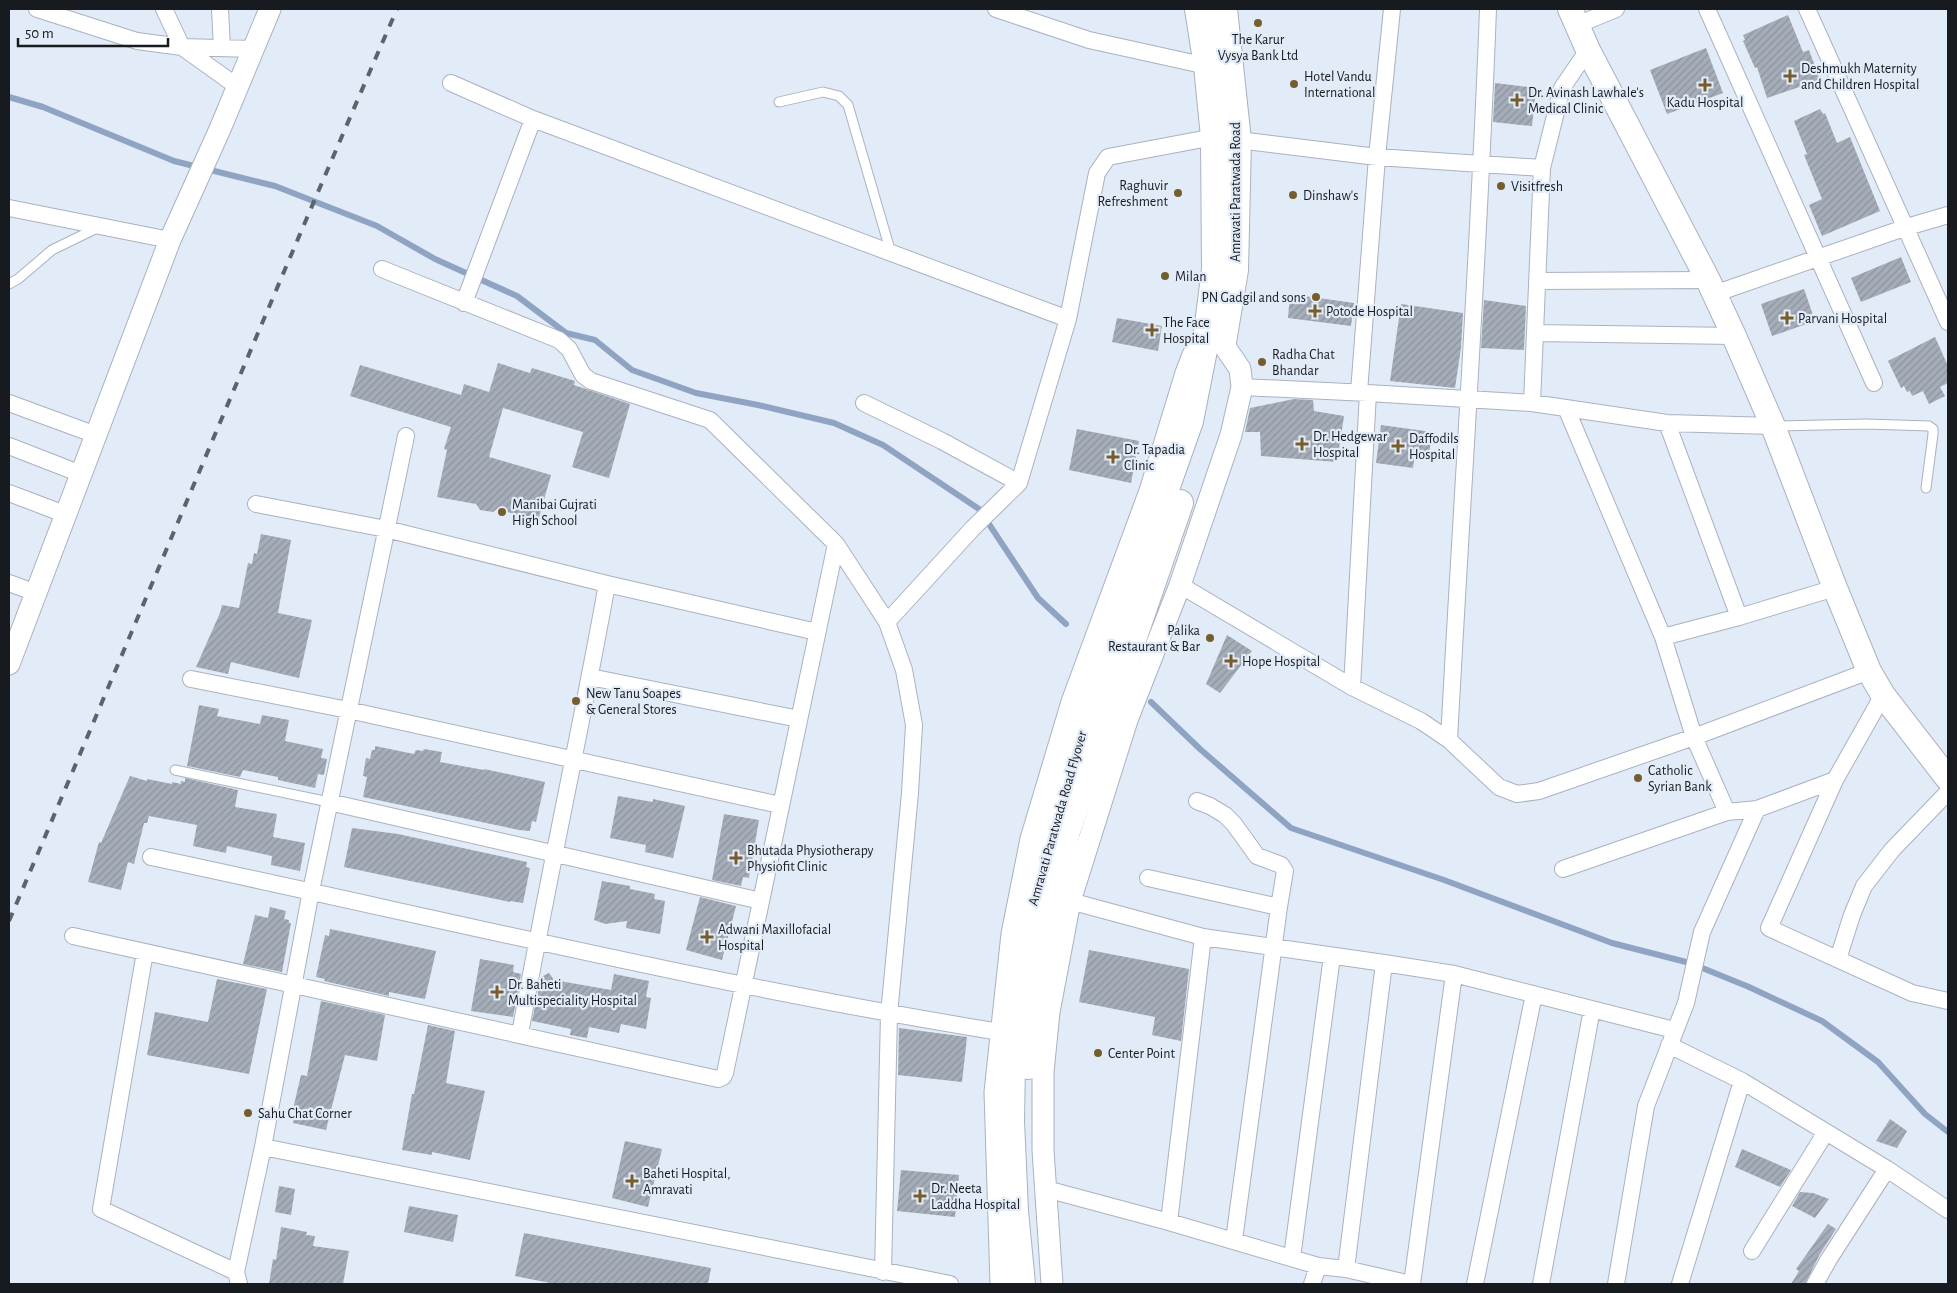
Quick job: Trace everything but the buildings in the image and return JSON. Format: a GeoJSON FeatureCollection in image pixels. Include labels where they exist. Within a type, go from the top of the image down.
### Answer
{"type":"FeatureCollection","features":[{"type":"Feature","properties":{"kind":"main road","name":"Amravati Paratwada Road"},"geometry":{"type":"LineString","coordinates":[[1198,9],[1207,66],[1226,139]]}},
{"type":"Feature","properties":{"kind":"main road","name":"Amravati Paratwada Road"},"geometry":{"type":"LineString","coordinates":[[1214,342],[1216,269],[1226,139],[1224,9]]}},
{"type":"Feature","properties":{"kind":"main road"},"geometry":{"type":"LineString","coordinates":[[1574,17],[1588,50],[1711,287],[1734,336],[1773,426],[1869,671],[1882,695],[1948,780]]}},
{"type":"Feature","properties":{"kind":"main road","name":"Amravati Paratwada Road Flyover"},"geometry":{"type":"LineString","coordinates":[[1038,1284],[1033,1219],[1028,1072],[1052,898],[1067,831],[1198,424],[1214,342]]}},
{"type":"Feature","properties":{"kind":"main road","name":"Amravati Paratwada Road Flyover"},"geometry":{"type":"LineString","coordinates":[[1022,1284],[1015,1211],[1011,1120],[1016,1007],[1028,925],[1044,853],[1069,762],[1198,424]]}},
{"type":"Feature","properties":{"kind":"street"},"geometry":{"type":"LineString","coordinates":[[37,9],[137,41],[182,47],[254,49]]}},
{"type":"Feature","properties":{"kind":"street"},"geometry":{"type":"LineString","coordinates":[[164,9],[182,47],[238,86]]}},
{"type":"Feature","properties":{"kind":"street"},"geometry":{"type":"LineString","coordinates":[[220,9],[222,48]]}},
{"type":"Feature","properties":{"kind":"street"},"geometry":{"type":"LineString","coordinates":[[9,662],[15,629],[36,593],[170,240],[220,129],[270,9]]}},
{"type":"Feature","properties":{"kind":"street"},"geometry":{"type":"LineString","coordinates":[[996,9],[1089,40],[1207,66]]}},
{"type":"Feature","properties":{"kind":"street"},"geometry":{"type":"LineString","coordinates":[[1352,687],[1363,393],[1377,157],[1392,9]]}},
{"type":"Feature","properties":{"kind":"street"},"geometry":{"type":"LineString","coordinates":[[1449,740],[1467,399],[1482,163],[1488,9]]}},
{"type":"Feature","properties":{"kind":"street"},"geometry":{"type":"LineString","coordinates":[[1574,17],[1616,9]]}},
{"type":"Feature","properties":{"kind":"street"},"geometry":{"type":"LineString","coordinates":[[1707,9],[1874,383]]}},
{"type":"Feature","properties":{"kind":"street"},"geometry":{"type":"LineString","coordinates":[[1807,9],[1948,322]]}},
{"type":"Feature","properties":{"kind":"street"},"geometry":{"type":"LineString","coordinates":[[1532,403],[1542,168],[1562,88],[1588,50]]}},
{"type":"Feature","properties":{"kind":"street"},"geometry":{"type":"LineString","coordinates":[[451,83],[533,119],[1068,319]]}},
{"type":"Feature","properties":{"kind":"street"},"geometry":{"type":"LineString","coordinates":[[466,299],[533,119]]}},
{"type":"Feature","properties":{"kind":"street"},"geometry":{"type":"LineString","coordinates":[[887,622],[973,528],[1016,486],[1068,319],[1097,173],[1108,157],[1226,139],[1377,157],[1542,168]]}},
{"type":"Feature","properties":{"kind":"street"},"geometry":{"type":"LineString","coordinates":[[9,208],[170,240]]}},
{"type":"Feature","properties":{"kind":"street"},"geometry":{"type":"LineString","coordinates":[[1537,281],[1711,287],[1818,258],[1906,227],[1948,215]]}},
{"type":"Feature","properties":{"kind":"street"},"geometry":{"type":"LineString","coordinates":[[382,269],[466,299],[559,340],[569,349],[583,375],[591,381],[710,420],[836,544],[887,622],[904,670],[914,725],[910,793],[890,1014],[883,1272]]}},
{"type":"Feature","properties":{"kind":"street"},"geometry":{"type":"LineString","coordinates":[[1535,332],[1734,336]]}},
{"type":"Feature","properties":{"kind":"street"},"geometry":{"type":"LineString","coordinates":[[1001,1284],[995,1092],[1012,934],[1031,840],[1072,702],[1150,491],[1186,373],[1193,356],[1214,342],[1240,369],[1242,387],[1232,435],[1180,585],[1127,720],[1070,901],[1049,1012],[1043,1072],[1043,1150],[1052,1284]]}},
{"type":"Feature","properties":{"kind":"street"},"geometry":{"type":"LineString","coordinates":[[1242,387],[1532,403],[1667,423],[1773,426]]}},
{"type":"Feature","properties":{"kind":"street"},"geometry":{"type":"LineString","coordinates":[[9,403],[96,435]]}},
{"type":"Feature","properties":{"kind":"street"},"geometry":{"type":"LineString","coordinates":[[864,403],[942,441],[1016,486]]}},
{"type":"Feature","properties":{"kind":"street"},"geometry":{"type":"LineString","coordinates":[[1566,408],[1662,636],[1694,737],[1727,812]]}},
{"type":"Feature","properties":{"kind":"street"},"geometry":{"type":"LineString","coordinates":[[1667,423],[1739,617]]}},
{"type":"Feature","properties":{"kind":"street"},"geometry":{"type":"LineString","coordinates":[[146,952],[100,1209],[238,1278],[311,891],[406,436]]}},
{"type":"Feature","properties":{"kind":"street"},"geometry":{"type":"LineString","coordinates":[[9,446],[82,474]]}},
{"type":"Feature","properties":{"kind":"street"},"geometry":{"type":"LineString","coordinates":[[9,492],[67,515]]}},
{"type":"Feature","properties":{"kind":"street"},"geometry":{"type":"LineString","coordinates":[[256,504],[386,529],[607,584],[817,632]]}},
{"type":"Feature","properties":{"kind":"street"},"geometry":{"type":"LineString","coordinates":[[73,936],[718,1079],[725,1073],[836,544]]}},
{"type":"Feature","properties":{"kind":"street"},"geometry":{"type":"LineString","coordinates":[[9,584],[36,593]]}},
{"type":"Feature","properties":{"kind":"street"},"geometry":{"type":"LineString","coordinates":[[520,1034],[536,941],[607,584]]}},
{"type":"Feature","properties":{"kind":"street"},"geometry":{"type":"LineString","coordinates":[[1180,585],[1352,687],[1421,721],[1449,740],[1499,787],[1517,794],[1539,791],[1694,737],[1869,671]]}},
{"type":"Feature","properties":{"kind":"street"},"geometry":{"type":"LineString","coordinates":[[1662,636],[1739,617],[1835,588]]}},
{"type":"Feature","properties":{"kind":"street"},"geometry":{"type":"LineString","coordinates":[[590,677],[799,719]]}},
{"type":"Feature","properties":{"kind":"street"},"geometry":{"type":"LineString","coordinates":[[192,679],[348,710],[780,805]]}},
{"type":"Feature","properties":{"kind":"street"},"geometry":{"type":"LineString","coordinates":[[1882,695],[1835,780],[1769,928],[1912,993],[1948,1001]]}},
{"type":"Feature","properties":{"kind":"street"},"geometry":{"type":"LineString","coordinates":[[1563,869],[1727,812],[1757,809],[1835,780]]}},
{"type":"Feature","properties":{"kind":"street"},"geometry":{"type":"LineString","coordinates":[[1838,959],[1852,915],[1864,886],[1892,850],[1948,792]]}},
{"type":"Feature","properties":{"kind":"street"},"geometry":{"type":"LineString","coordinates":[[1197,800],[1225,815],[1257,856],[1281,865],[1284,868],[1234,1240]]}},
{"type":"Feature","properties":{"kind":"street"},"geometry":{"type":"LineString","coordinates":[[329,802],[760,901]]}},
{"type":"Feature","properties":{"kind":"street"},"geometry":{"type":"LineString","coordinates":[[1616,1284],[1646,1106],[1686,1003],[1702,932],[1757,809]]}},
{"type":"Feature","properties":{"kind":"street"},"geometry":{"type":"LineString","coordinates":[[151,857],[743,987],[1000,1032]]}},
{"type":"Feature","properties":{"kind":"street"},"geometry":{"type":"LineString","coordinates":[[1148,878],[1279,908]]}},
{"type":"Feature","properties":{"kind":"street"},"geometry":{"type":"LineString","coordinates":[[1070,901],[1203,938],[1454,974],[1592,1009],[1672,1038],[1887,1169],[1948,1210]]}},
{"type":"Feature","properties":{"kind":"street"},"geometry":{"type":"LineString","coordinates":[[1169,1222],[1203,938]]}},
{"type":"Feature","properties":{"kind":"street"},"geometry":{"type":"LineString","coordinates":[[1292,1258],[1332,956]]}},
{"type":"Feature","properties":{"kind":"street"},"geometry":{"type":"LineString","coordinates":[[1346,1269],[1384,963]]}},
{"type":"Feature","properties":{"kind":"street"},"geometry":{"type":"LineString","coordinates":[[1046,1189],[1234,1240],[1318,1266],[1346,1269],[1411,1284],[1454,974]]}},
{"type":"Feature","properties":{"kind":"street"},"geometry":{"type":"LineString","coordinates":[[1475,1284],[1534,994]]}},
{"type":"Feature","properties":{"kind":"street"},"geometry":{"type":"LineString","coordinates":[[1541,1284],[1592,1009]]}},
{"type":"Feature","properties":{"kind":"street"},"geometry":{"type":"LineString","coordinates":[[1680,1284],[1742,1081]]}},
{"type":"Feature","properties":{"kind":"street"},"geometry":{"type":"LineString","coordinates":[[1752,1251],[1826,1132]]}},
{"type":"Feature","properties":{"kind":"street"},"geometry":{"type":"LineString","coordinates":[[263,1147],[950,1284]]}},
{"type":"Feature","properties":{"kind":"street"},"geometry":{"type":"LineString","coordinates":[[1815,1284],[1887,1169]]}},
{"type":"Feature","properties":{"kind":"street"},"geometry":{"type":"LineString","coordinates":[[1312,1284],[1318,1266]]}},
{"type":"Feature","properties":{"kind":"lane"},"geometry":{"type":"LineString","coordinates":[[779,102],[823,92],[838,96],[848,105],[891,253]]}},
{"type":"Feature","properties":{"kind":"lane"},"geometry":{"type":"LineString","coordinates":[[9,284],[56,247],[100,226]]}},
{"type":"Feature","properties":{"kind":"lane"},"geometry":{"type":"LineString","coordinates":[[1773,426],[1866,424],[1929,426],[1933,429],[1933,434],[1926,488]]}},
{"type":"Feature","properties":{"kind":"lane"},"geometry":{"type":"LineString","coordinates":[[175,770],[329,802]]}},
{"type":"Feature","properties":{"kind":"waterway"},"geometry":{"type":"LineString","coordinates":[[9,97],[43,107],[174,161],[275,186],[377,226],[435,259],[517,296],[566,333],[595,340],[632,370],[696,393],[834,423],[883,445],[979,509],[1038,598],[1066,624]]}},
{"type":"Feature","properties":{"kind":"waterway"},"geometry":{"type":"LineString","coordinates":[[1151,702],[1200,749],[1291,828],[1444,880],[1612,943],[1690,963],[1749,987],[1822,1021],[1878,1062],[1925,1114],[1948,1132]]}},
{"type":"Feature","properties":{"kind":"railway"},"geometry":{"type":"LineString","coordinates":[[9,921],[397,9]]}},
{"type":"Feature","properties":{"kind":"place","name":"The Karur Vysya Bank Ltd"},"geometry":{"type":"Point","coordinates":[1258,23]}},
{"type":"Feature","properties":{"kind":"place","name":"Deshmukh Maternity and Children Hospital"},"geometry":{"type":"Point","coordinates":[1790,76]}},
{"type":"Feature","properties":{"kind":"place","name":"Hotel Vandu International"},"geometry":{"type":"Point","coordinates":[1294,84]}},
{"type":"Feature","properties":{"kind":"place","name":"Kadu Hospital"},"geometry":{"type":"Point","coordinates":[1705,85]}},
{"type":"Feature","properties":{"kind":"place","name":"Dr. Avinash Lawhale's Medical Clinic"},"geometry":{"type":"Point","coordinates":[1517,100]}},
{"type":"Feature","properties":{"kind":"place","name":"Visitfresh"},"geometry":{"type":"Point","coordinates":[1501,186]}},
{"type":"Feature","properties":{"kind":"place","name":"Raghuvir Refreshment"},"geometry":{"type":"Point","coordinates":[1178,193]}},
{"type":"Feature","properties":{"kind":"place","name":"Dinshaw's"},"geometry":{"type":"Point","coordinates":[1293,195]}},
{"type":"Feature","properties":{"kind":"place","name":"Milan"},"geometry":{"type":"Point","coordinates":[1165,276]}},
{"type":"Feature","properties":{"kind":"place","name":"PN Gadgil and sons"},"geometry":{"type":"Point","coordinates":[1316,297]}},
{"type":"Feature","properties":{"kind":"place","name":"Potode Hospital"},"geometry":{"type":"Point","coordinates":[1315,311]}},
{"type":"Feature","properties":{"kind":"place","name":"Parvani Hospital"},"geometry":{"type":"Point","coordinates":[1787,318]}},
{"type":"Feature","properties":{"kind":"place","name":"The Face Hospital"},"geometry":{"type":"Point","coordinates":[1152,330]}},
{"type":"Feature","properties":{"kind":"place","name":"Radha Chat Bhandar"},"geometry":{"type":"Point","coordinates":[1262,362]}},
{"type":"Feature","properties":{"kind":"place","name":"Dr. Hedgewar Hospital"},"geometry":{"type":"Point","coordinates":[1302,444]}},
{"type":"Feature","properties":{"kind":"place","name":"Daffodils Hospital"},"geometry":{"type":"Point","coordinates":[1398,446]}},
{"type":"Feature","properties":{"kind":"place","name":"Dr. Tapadia Clinic"},"geometry":{"type":"Point","coordinates":[1113,457]}},
{"type":"Feature","properties":{"kind":"place","name":"Manibai Gujrati High School"},"geometry":{"type":"Point","coordinates":[502,512]}},
{"type":"Feature","properties":{"kind":"place","name":"Palika Restaurant & Bar"},"geometry":{"type":"Point","coordinates":[1210,638]}},
{"type":"Feature","properties":{"kind":"place","name":"Hope Hospital"},"geometry":{"type":"Point","coordinates":[1231,661]}},
{"type":"Feature","properties":{"kind":"place","name":"New Tanu Soapes & General Stores"},"geometry":{"type":"Point","coordinates":[576,701]}},
{"type":"Feature","properties":{"kind":"place","name":"Catholic Syrian Bank"},"geometry":{"type":"Point","coordinates":[1638,778]}},
{"type":"Feature","properties":{"kind":"place","name":"Bhutada Physiotherapy Physiofit Clinic"},"geometry":{"type":"Point","coordinates":[736,858]}},
{"type":"Feature","properties":{"kind":"place","name":"Adwani Maxillofacial Hospital"},"geometry":{"type":"Point","coordinates":[707,937]}},
{"type":"Feature","properties":{"kind":"place","name":"Dr. Baheti Multispeciality Hospital"},"geometry":{"type":"Point","coordinates":[497,992]}},
{"type":"Feature","properties":{"kind":"place","name":"Center Point"},"geometry":{"type":"Point","coordinates":[1098,1053]}},
{"type":"Feature","properties":{"kind":"place","name":"Sahu Chat Corner"},"geometry":{"type":"Point","coordinates":[248,1113]}},
{"type":"Feature","properties":{"kind":"place","name":"Baheti Hospital, Amravati"},"geometry":{"type":"Point","coordinates":[632,1181]}},
{"type":"Feature","properties":{"kind":"place","name":"Dr. Neeta Laddha Hospital"},"geometry":{"type":"Point","coordinates":[920,1196]}}]}
